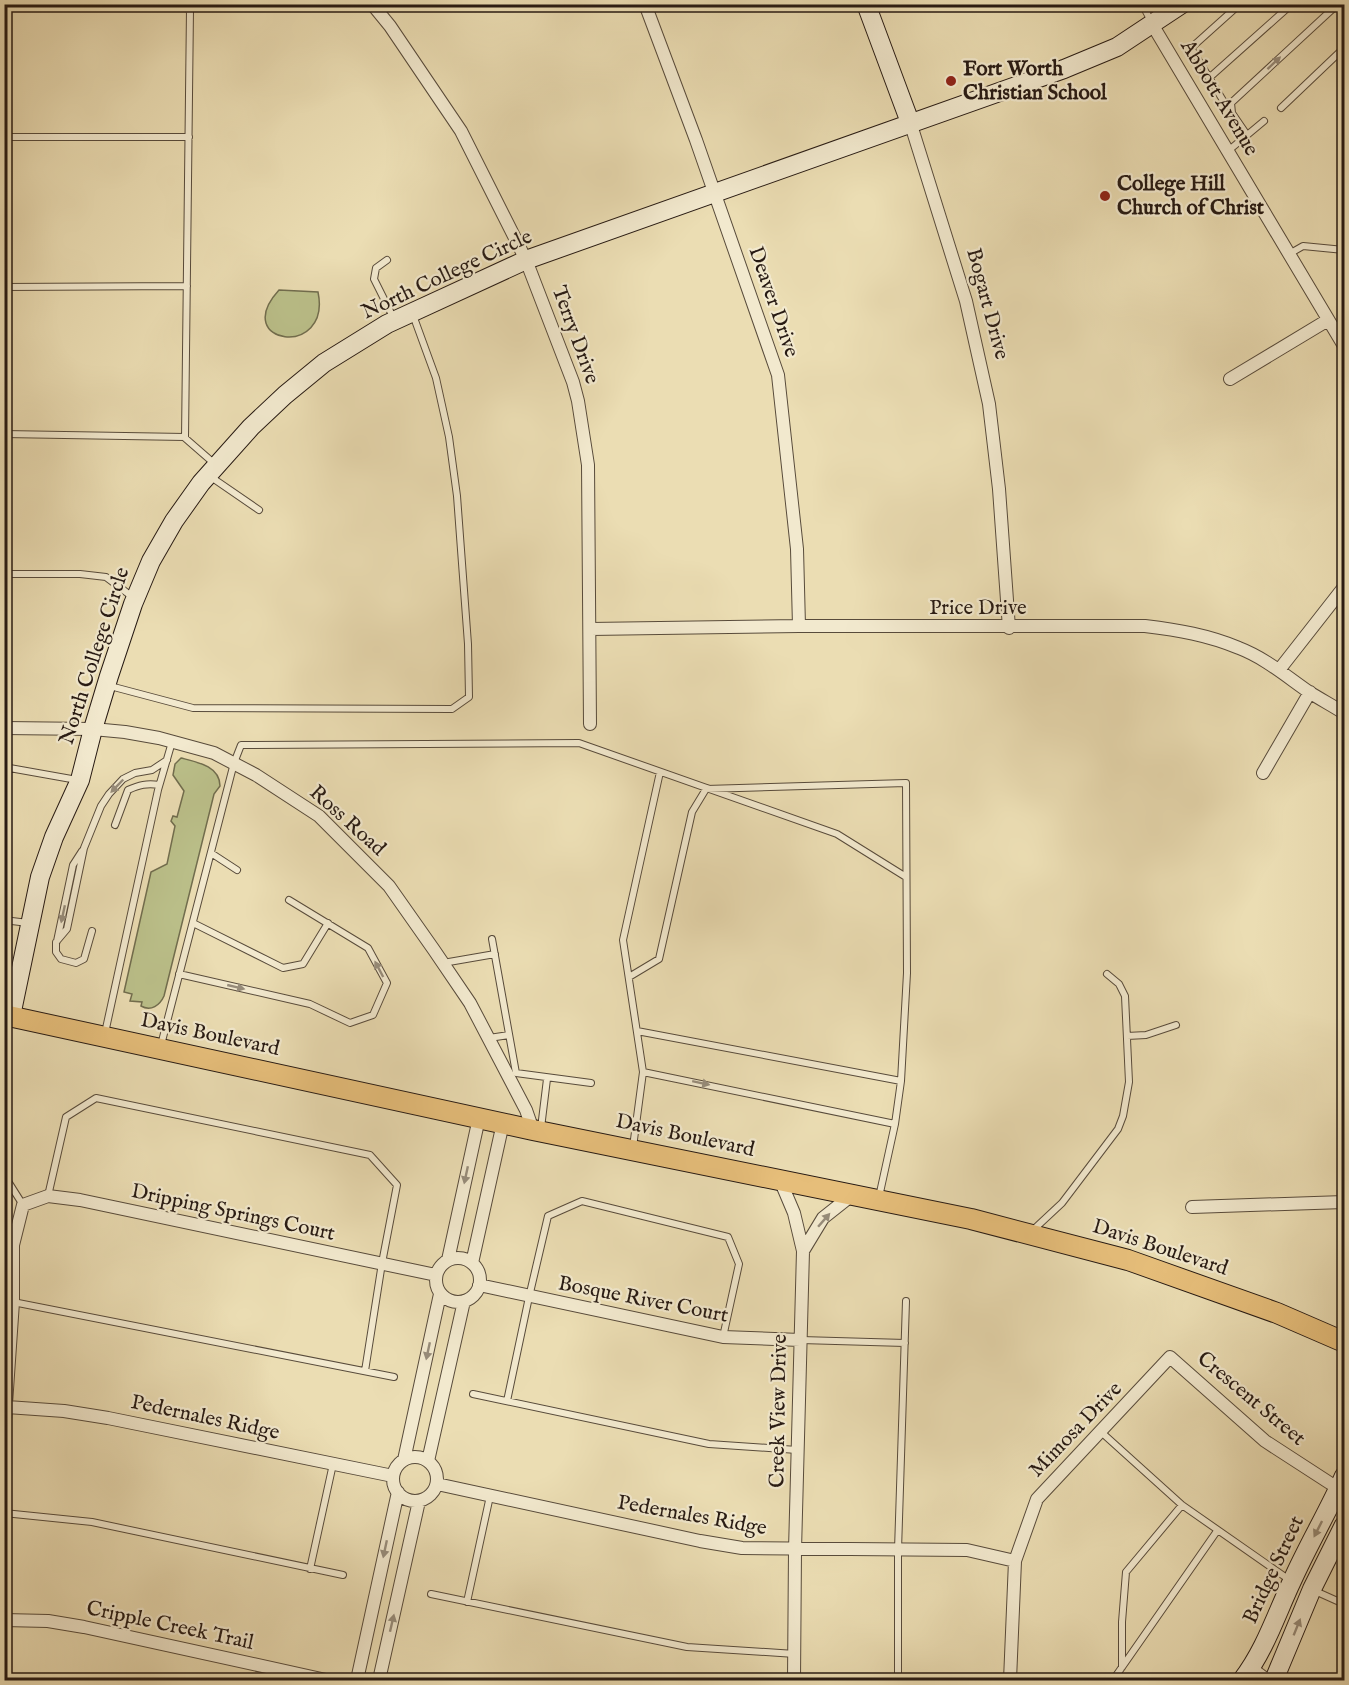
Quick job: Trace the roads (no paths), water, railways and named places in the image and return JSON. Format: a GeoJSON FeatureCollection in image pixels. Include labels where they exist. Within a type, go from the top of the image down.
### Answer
{"type":"FeatureCollection","features":[{"type":"Feature","properties":{"kind":"main road","name":"Davis Boulevard"},"geometry":{"type":"LineString","coordinates":[[8,1016],[503,1124],[878,1200],[1029,1234],[1128,1260],[1277,1313],[1344,1341]]}},
{"type":"Feature","properties":{"kind":"street","name":"Terry Drive"},"geometry":{"type":"LineString","coordinates":[[372,4],[390,26],[461,131],[526,260],[573,382],[588,465],[590,724]]}},
{"type":"Feature","properties":{"kind":"street","name":"Deaver Drive"},"geometry":{"type":"LineString","coordinates":[[645,4],[778,375],[797,549],[799,626]]}},
{"type":"Feature","properties":{"kind":"street","name":"Bogart Drive"},"geometry":{"type":"LineString","coordinates":[[866,4],[911,125],[966,301],[989,404],[999,489],[1010,628]]}},
{"type":"Feature","properties":{"kind":"street","name":"North College Circle"},"geometry":{"type":"LineString","coordinates":[[8,1016],[43,867],[80,780],[107,685],[135,599],[151,561],[168,531],[212,470],[285,395],[324,363],[394,320],[526,260],[1064,69],[1117,47],[1182,4]]}},
{"type":"Feature","properties":{"kind":"street","name":"Abbott Avenue"},"geometry":{"type":"LineString","coordinates":[[1152,24],[1344,346]]}},
{"type":"Feature","properties":{"kind":"street"},"geometry":{"type":"LineString","coordinates":[[1230,379],[1328,320]]}},
{"type":"Feature","properties":{"kind":"street"},"geometry":{"type":"LineString","coordinates":[[1279,670],[1344,588]]}},
{"type":"Feature","properties":{"kind":"street","name":"Price Drive"},"geometry":{"type":"LineString","coordinates":[[590,629],[799,626],[1010,628],[1145,626],[1181,630],[1204,635],[1241,649],[1279,670],[1344,713]]}},
{"type":"Feature","properties":{"kind":"street"},"geometry":{"type":"LineString","coordinates":[[1263,773],[1310,692]]}},
{"type":"Feature","properties":{"kind":"street","name":"Ross Road"},"geometry":{"type":"LineString","coordinates":[[4,728],[93,729],[125,732],[172,741],[214,753],[234,763],[319,816],[389,886],[443,963],[470,1003],[537,1131]]}},
{"type":"Feature","properties":{"kind":"street"},"geometry":{"type":"LineString","coordinates":[[448,1260],[479,1118]]}},
{"type":"Feature","properties":{"kind":"street"},"geometry":{"type":"LineString","coordinates":[[472,1263],[503,1124]]}},
{"type":"Feature","properties":{"kind":"street","name":"Creek View Drive"},"geometry":{"type":"LineString","coordinates":[[780,1180],[794,1213],[803,1251],[794,1680]]}},
{"type":"Feature","properties":{"kind":"street","name":"Creek View Drive"},"geometry":{"type":"LineString","coordinates":[[803,1251],[823,1218],[852,1195]]}},
{"type":"Feature","properties":{"kind":"street","name":"Dripping Springs Court"},"geometry":{"type":"LineString","coordinates":[[23,1205],[48,1196],[80,1200],[436,1275]]}},
{"type":"Feature","properties":{"kind":"street"},"geometry":{"type":"LineString","coordinates":[[1192,1207],[1344,1202]]}},
{"type":"Feature","properties":{"kind":"street"},"geometry":{"type":"LineString","coordinates":[[4,1432],[13,1302],[13,1245],[23,1205]]}},
{"type":"Feature","properties":{"kind":"street"},"geometry":{"type":"LineString","coordinates":[[463,1258],[472,1263],[478,1271],[479,1285],[473,1295],[464,1301],[451,1301],[440,1294],[436,1285],[436,1275],[440,1266],[448,1260],[463,1258]]}},
{"type":"Feature","properties":{"kind":"street","name":"Bosque River Court"},"geometry":{"type":"LineString","coordinates":[[479,1285],[723,1337],[800,1340]]}},
{"type":"Feature","properties":{"kind":"street"},"geometry":{"type":"LineString","coordinates":[[404,1460],[440,1294]]}},
{"type":"Feature","properties":{"kind":"street"},"geometry":{"type":"LineString","coordinates":[[428,1461],[464,1301]]}},
{"type":"Feature","properties":{"kind":"street","name":"Mimosa Drive"},"geometry":{"type":"LineString","coordinates":[[1010,1680],[1015,1561],[1037,1499],[1170,1357]]}},
{"type":"Feature","properties":{"kind":"street","name":"Crescent Street"},"geometry":{"type":"LineString","coordinates":[[1170,1357],[1265,1441],[1342,1483]]}},
{"type":"Feature","properties":{"kind":"street","name":"Pedernales Ridge"},"geometry":{"type":"LineString","coordinates":[[7,1407],[64,1411],[108,1418],[393,1476]]}},
{"type":"Feature","properties":{"kind":"street"},"geometry":{"type":"LineString","coordinates":[[419,1457],[428,1461],[436,1472],[437,1484],[432,1493],[419,1501],[407,1499],[398,1492],[394,1484],[393,1476],[397,1466],[404,1460],[419,1457]]}},
{"type":"Feature","properties":{"kind":"street","name":"Bridge Street"},"geometry":{"type":"LineString","coordinates":[[1246,1674],[1270,1633],[1291,1581],[1342,1483]]}},
{"type":"Feature","properties":{"kind":"street","name":"Pedernales Ridge"},"geometry":{"type":"LineString","coordinates":[[437,1484],[742,1548],[967,1550],[1015,1561]]}},
{"type":"Feature","properties":{"kind":"street"},"geometry":{"type":"LineString","coordinates":[[357,1680],[398,1492]]}},
{"type":"Feature","properties":{"kind":"street"},"geometry":{"type":"LineString","coordinates":[[379,1680],[419,1501]]}},
{"type":"Feature","properties":{"kind":"street","name":"Bridge Street"},"geometry":{"type":"LineString","coordinates":[[1274,1680],[1312,1590],[1344,1525]]}},
{"type":"Feature","properties":{"kind":"street","name":"Cripple Creek Trail"},"geometry":{"type":"LineString","coordinates":[[4,1620],[48,1621],[84,1627],[326,1680]]}},
{"type":"Feature","properties":{"kind":"street"},"geometry":{"type":"LineString","coordinates":[[1246,1674],[1267,1680]]}},
{"type":"Feature","properties":{"kind":"lane"},"geometry":{"type":"LineString","coordinates":[[167,4],[190,9],[185,437],[212,470],[259,510]]}},
{"type":"Feature","properties":{"kind":"lane"},"geometry":{"type":"LineString","coordinates":[[1142,4],[1152,24]]}},
{"type":"Feature","properties":{"kind":"lane"},"geometry":{"type":"LineString","coordinates":[[1231,103],[1224,102],[1191,48],[1240,4]]}},
{"type":"Feature","properties":{"kind":"lane"},"geometry":{"type":"LineString","coordinates":[[1209,78],[1292,4]]}},
{"type":"Feature","properties":{"kind":"lane"},"geometry":{"type":"LineString","coordinates":[[1231,103],[1338,4]]}},
{"type":"Feature","properties":{"kind":"lane"},"geometry":{"type":"LineString","coordinates":[[1281,108],[1344,48]]}},
{"type":"Feature","properties":{"kind":"lane"},"geometry":{"type":"LineString","coordinates":[[1231,103],[1232,113],[1246,135]]}},
{"type":"Feature","properties":{"kind":"lane"},"geometry":{"type":"LineString","coordinates":[[1228,151],[1264,121]]}},
{"type":"Feature","properties":{"kind":"lane"},"geometry":{"type":"LineString","coordinates":[[4,137],[189,137]]}},
{"type":"Feature","properties":{"kind":"lane"},"geometry":{"type":"LineString","coordinates":[[1289,254],[1302,246],[1344,250]]}},
{"type":"Feature","properties":{"kind":"lane"},"geometry":{"type":"LineString","coordinates":[[387,260],[376,268],[374,279],[394,320]]}},
{"type":"Feature","properties":{"kind":"lane"},"geometry":{"type":"LineString","coordinates":[[4,287],[187,286]]}},
{"type":"Feature","properties":{"kind":"lane"},"geometry":{"type":"LineString","coordinates":[[107,685],[193,708],[452,709],[469,697],[468,644],[457,496],[449,437],[436,378],[412,311]]}},
{"type":"Feature","properties":{"kind":"lane"},"geometry":{"type":"LineString","coordinates":[[4,434],[185,437]]}},
{"type":"Feature","properties":{"kind":"lane"},"geometry":{"type":"LineString","coordinates":[[4,574],[80,574],[106,577],[135,599]]}},
{"type":"Feature","properties":{"kind":"lane"},"geometry":{"type":"LineString","coordinates":[[104,1036],[159,785],[172,741]]}},
{"type":"Feature","properties":{"kind":"lane"},"geometry":{"type":"LineString","coordinates":[[160,1049],[234,763],[241,746],[579,743],[837,834],[906,877]]}},
{"type":"Feature","properties":{"kind":"lane"},"geometry":{"type":"LineString","coordinates":[[92,931],[84,960],[76,963],[61,960],[56,952],[56,942],[68,929],[84,848],[101,806],[116,785],[129,775],[152,770],[167,760]]}},
{"type":"Feature","properties":{"kind":"lane"},"geometry":{"type":"LineString","coordinates":[[4,778],[6,767],[80,780]]}},
{"type":"Feature","properties":{"kind":"lane"},"geometry":{"type":"LineString","coordinates":[[632,1150],[643,1072],[623,940],[660,772]]}},
{"type":"Feature","properties":{"kind":"lane"},"geometry":{"type":"LineString","coordinates":[[115,825],[128,790],[150,783],[159,785]]}},
{"type":"Feature","properties":{"kind":"lane"},"geometry":{"type":"LineString","coordinates":[[706,789],[906,783],[907,973],[901,1081],[896,1124],[878,1200]]}},
{"type":"Feature","properties":{"kind":"lane"},"geometry":{"type":"LineString","coordinates":[[628,977],[659,959],[692,812],[706,789]]}},
{"type":"Feature","properties":{"kind":"lane"},"geometry":{"type":"LineString","coordinates":[[211,853],[237,870]]}},
{"type":"Feature","properties":{"kind":"lane"},"geometry":{"type":"LineString","coordinates":[[179,974],[310,1004],[350,1023],[373,1015],[387,983],[368,948],[289,900]]}},
{"type":"Feature","properties":{"kind":"lane"},"geometry":{"type":"LineString","coordinates":[[4,920],[29,924]]}},
{"type":"Feature","properties":{"kind":"lane"},"geometry":{"type":"LineString","coordinates":[[193,923],[283,968],[303,964],[328,923]]}},
{"type":"Feature","properties":{"kind":"lane"},"geometry":{"type":"LineString","coordinates":[[492,939],[516,1073],[591,1083]]}},
{"type":"Feature","properties":{"kind":"lane"},"geometry":{"type":"LineString","coordinates":[[443,963],[495,954]]}},
{"type":"Feature","properties":{"kind":"lane"},"geometry":{"type":"LineString","coordinates":[[1029,1234],[1062,1203],[1118,1128],[1123,1116],[1129,1082],[1125,996],[1119,984],[1107,974]]}},
{"type":"Feature","properties":{"kind":"lane"},"geometry":{"type":"LineString","coordinates":[[1127,1036],[1146,1035],[1176,1025]]}},
{"type":"Feature","properties":{"kind":"lane"},"geometry":{"type":"LineString","coordinates":[[637,1031],[901,1081]]}},
{"type":"Feature","properties":{"kind":"lane"},"geometry":{"type":"LineString","coordinates":[[488,1038],[509,1035]]}},
{"type":"Feature","properties":{"kind":"lane"},"geometry":{"type":"LineString","coordinates":[[643,1072],[896,1124]]}},
{"type":"Feature","properties":{"kind":"lane"},"geometry":{"type":"LineString","coordinates":[[537,1131],[548,1079]]}},
{"type":"Feature","properties":{"kind":"lane"},"geometry":{"type":"LineString","coordinates":[[48,1196],[66,1117],[96,1098],[370,1155],[397,1185],[365,1371]]}},
{"type":"Feature","properties":{"kind":"lane"},"geometry":{"type":"LineString","coordinates":[[4,1175],[23,1205]]}},
{"type":"Feature","properties":{"kind":"lane"},"geometry":{"type":"LineString","coordinates":[[507,1401],[548,1216],[582,1201],[728,1237],[739,1264],[723,1337]]}},
{"type":"Feature","properties":{"kind":"lane"},"geometry":{"type":"LineString","coordinates":[[898,1680],[898,1550],[906,1301]]}},
{"type":"Feature","properties":{"kind":"lane"},"geometry":{"type":"LineString","coordinates":[[13,1302],[394,1377]]}},
{"type":"Feature","properties":{"kind":"lane"},"geometry":{"type":"LineString","coordinates":[[800,1340],[905,1342]]}},
{"type":"Feature","properties":{"kind":"lane"},"geometry":{"type":"LineString","coordinates":[[473,1394],[708,1444],[798,1450]]}},
{"type":"Feature","properties":{"kind":"lane"},"geometry":{"type":"LineString","coordinates":[[1100,1431],[1182,1505],[1291,1581]]}},
{"type":"Feature","properties":{"kind":"lane"},"geometry":{"type":"LineString","coordinates":[[310,1569],[333,1464]]}},
{"type":"Feature","properties":{"kind":"lane"},"geometry":{"type":"LineString","coordinates":[[467,1602],[490,1496]]}},
{"type":"Feature","properties":{"kind":"lane"},"geometry":{"type":"LineString","coordinates":[[1122,1666],[1122,1622],[1126,1572],[1182,1505]]}},
{"type":"Feature","properties":{"kind":"lane"},"geometry":{"type":"LineString","coordinates":[[4,1513],[92,1522],[343,1575]]}},
{"type":"Feature","properties":{"kind":"lane"},"geometry":{"type":"LineString","coordinates":[[1113,1680],[1217,1531]]}},
{"type":"Feature","properties":{"kind":"lane"},"geometry":{"type":"LineString","coordinates":[[1312,1590],[1344,1604]]}},
{"type":"Feature","properties":{"kind":"lane"},"geometry":{"type":"LineString","coordinates":[[431,1594],[687,1647],[795,1654]]}},
{"type":"Feature","properties":{"kind":"place","name":"Fort Worth Christian School"},"geometry":{"type":"Point","coordinates":[951,81]}},
{"type":"Feature","properties":{"kind":"place","name":"College Hill Church of Christ"},"geometry":{"type":"Point","coordinates":[1105,196]}}]}
